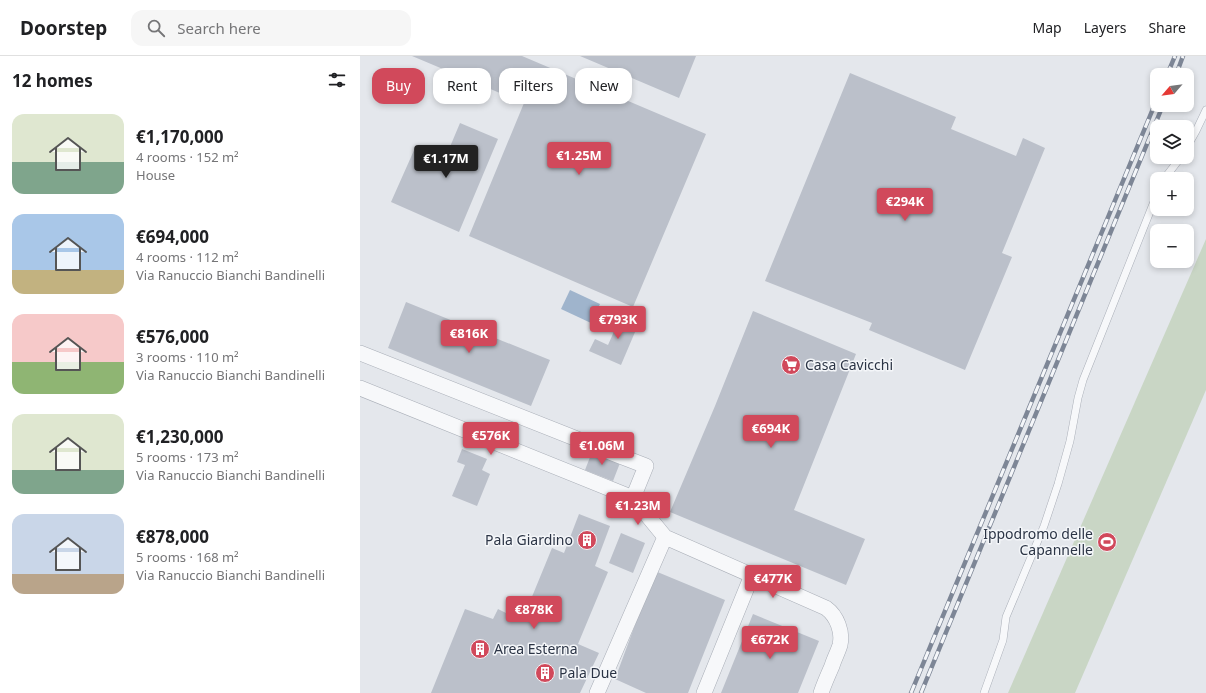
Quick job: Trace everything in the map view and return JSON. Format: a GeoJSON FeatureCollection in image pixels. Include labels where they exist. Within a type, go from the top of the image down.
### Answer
{"type":"FeatureCollection","features":[{"type":"Feature","properties":{"kind":"street"},"geometry":{"type":"LineString","coordinates":[[360,353],[646,466],[633,498]]}},
{"type":"Feature","properties":{"kind":"street"},"geometry":{"type":"LineString","coordinates":[[360,388],[633,498],[665,537],[821,606],[831,612],[840,630],[840,645],[821,693]]}},
{"type":"Feature","properties":{"kind":"street"},"geometry":{"type":"LineString","coordinates":[[597,693],[665,537]]}},
{"type":"Feature","properties":{"kind":"street"},"geometry":{"type":"LineString","coordinates":[[704,693],[752,575]]}},
{"type":"Feature","properties":{"kind":"lane"},"geometry":{"type":"LineString","coordinates":[[1194,135],[1206,110]]}},
{"type":"Feature","properties":{"kind":"lane"},"geometry":{"type":"LineString","coordinates":[[1169,172],[1176,164]]}},
{"type":"Feature","properties":{"kind":"lane"},"geometry":{"type":"LineString","coordinates":[[984,693],[1003,640],[1006,617],[1044,526],[1058,484],[1070,441],[1083,380],[1150,212]]}},
{"type":"Feature","properties":{"kind":"green space","name":"Ippodromo delle Capannelle"},"geometry":{"type":"Polygon","coordinates":[[[1206,239],[1206,390],[1075,693],[1008,693],[1194,268],[1206,239]]]}},
{"type":"Feature","properties":{"kind":"water"},"geometry":{"type":"Polygon","coordinates":[[[570,290],[600,304],[591,323],[561,309],[570,290]]]}},
{"type":"Feature","properties":{"kind":"building"},"geometry":{"type":"Polygon","coordinates":[[[412,56],[522,56],[550,68],[499,68],[499,93],[491,89],[491,68],[441,68],[412,56]]]}},
{"type":"Feature","properties":{"kind":"building"},"geometry":{"type":"Polygon","coordinates":[[[580,56],[696,56],[679,98],[632,78],[632,68],[608,68],[580,56]]]}},
{"type":"Feature","properties":{"kind":"building"},"geometry":{"type":"Polygon","coordinates":[[[850,73],[956,117],[951,129],[1016,156],[1023,138],[1045,148],[1002,253],[1012,257],[965,370],[869,330],[872,323],[765,281],[850,73]]]}},
{"type":"Feature","properties":{"kind":"building"},"geometry":{"type":"Polygon","coordinates":[[[567,75],[575,78],[575,104],[632,104],[632,103],[706,134],[633,307],[469,236],[524,104],[567,104],[567,75]]]}},
{"type":"Feature","properties":{"kind":"building"},"geometry":{"type":"Polygon","coordinates":[[[460,123],[498,139],[459,232],[391,202],[415,148],[444,161],[460,123]]]}},
{"type":"Feature","properties":{"kind":"building"},"geometry":{"type":"Polygon","coordinates":[[[406,302],[550,360],[531,406],[388,348],[406,302]]]}},
{"type":"Feature","properties":{"kind":"building"},"geometry":{"type":"Polygon","coordinates":[[[623,311],[641,318],[621,365],[589,351],[595,339],[608,345],[623,311]]]}},
{"type":"Feature","properties":{"kind":"building"},"geometry":{"type":"Polygon","coordinates":[[[753,311],[856,354],[794,510],[865,539],[846,585],[670,512],[753,311]]]}},
{"type":"Feature","properties":{"kind":"building"},"geometry":{"type":"Polygon","coordinates":[[[462,449],[487,459],[482,470],[490,474],[477,506],[452,496],[465,465],[457,462],[462,449]]]}},
{"type":"Feature","properties":{"kind":"building"},"geometry":{"type":"Polygon","coordinates":[[[592,452],[620,463],[613,481],[585,470],[592,452]]]}},
{"type":"Feature","properties":{"kind":"building"},"geometry":{"type":"Polygon","coordinates":[[[579,514],[610,526],[595,566],[608,572],[578,644],[599,653],[580,693],[431,693],[465,609],[493,619],[498,609],[522,621],[552,548],[564,553],[579,514]]]}},
{"type":"Feature","properties":{"kind":"building"},"geometry":{"type":"Polygon","coordinates":[[[621,533],[645,543],[633,573],[609,563],[621,533]]]}},
{"type":"Feature","properties":{"kind":"building"},"geometry":{"type":"Polygon","coordinates":[[[655,571],[725,600],[688,693],[646,693],[615,679],[655,571]]]}},
{"type":"Feature","properties":{"kind":"building"},"geometry":{"type":"Polygon","coordinates":[[[753,614],[819,641],[798,693],[721,693],[753,614]]]}},
{"type":"Feature","properties":{"kind":"railway"},"geometry":{"type":"LineString","coordinates":[[1170,68],[1175,56]]}},
{"type":"Feature","properties":{"kind":"railway"},"geometry":{"type":"LineString","coordinates":[[1179,68],[1183,56]]}},
{"type":"Feature","properties":{"kind":"railway"},"geometry":{"type":"LineString","coordinates":[[911,693],[1152,112]]}},
{"type":"Feature","properties":{"kind":"railway"},"geometry":{"type":"LineString","coordinates":[[921,693],[1160,112]]}},
{"type":"Feature","properties":{"kind":"place","name":"Casa Cavicchi"},"geometry":{"type":"Point","coordinates":[791,365]}},
{"type":"Feature","properties":{"kind":"place","name":"Pala Giardino"},"geometry":{"type":"Point","coordinates":[587,540]}},
{"type":"Feature","properties":{"kind":"place","name":"Ippodromo delle Capannelle"},"geometry":{"type":"Point","coordinates":[1107,542]}},
{"type":"Feature","properties":{"kind":"place","name":"Area Esterna"},"geometry":{"type":"Point","coordinates":[480,649]}},
{"type":"Feature","properties":{"kind":"place","name":"Pala Due"},"geometry":{"type":"Point","coordinates":[545,673]}}]}
